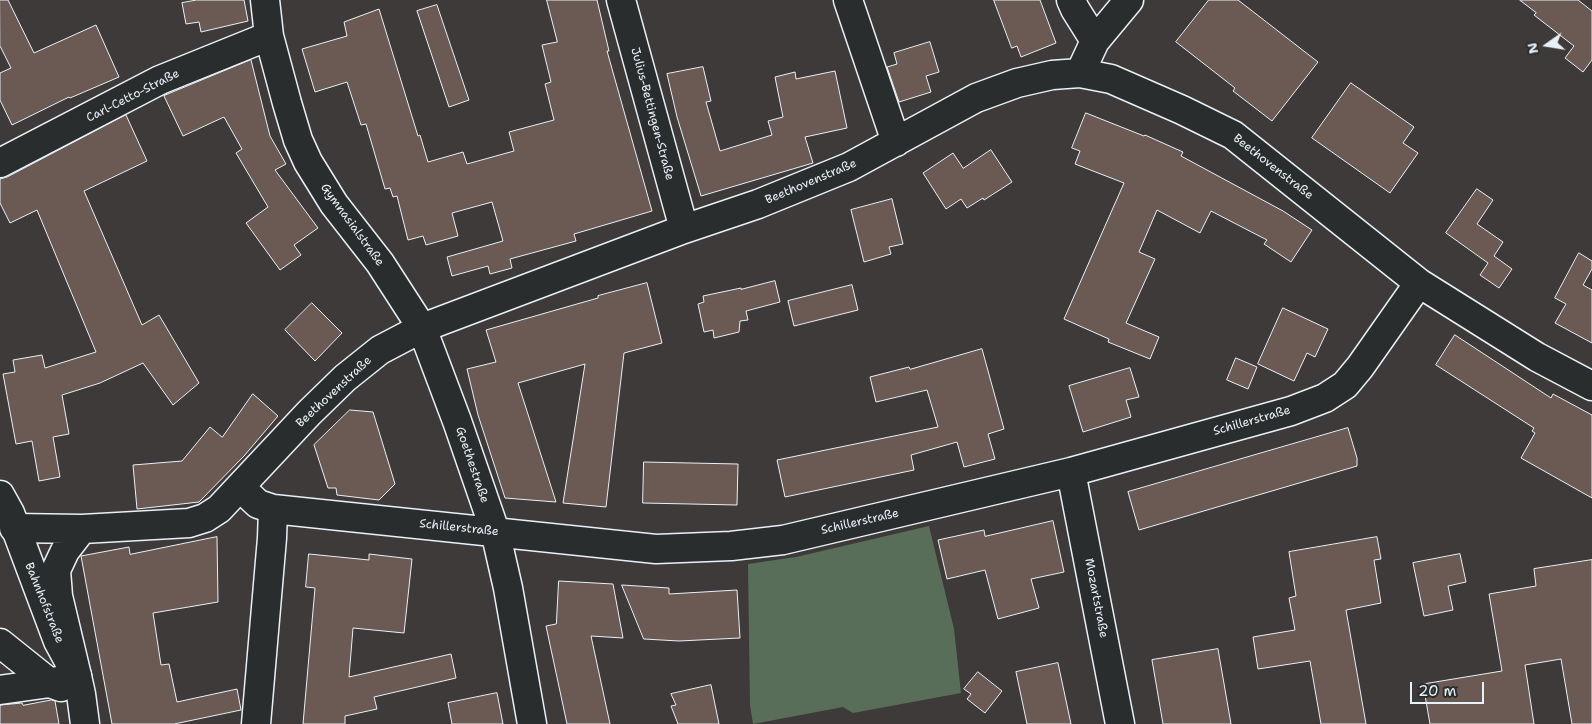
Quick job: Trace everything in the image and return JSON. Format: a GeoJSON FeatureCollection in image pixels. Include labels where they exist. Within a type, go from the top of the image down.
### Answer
{"type":"FeatureCollection","features":[{"type":"Feature","properties":{"kind":"street","name":"Gymnasialstraße"},"geometry":{"type":"LineString","coordinates":[[264,0],[268,36],[286,103],[298,140],[308,162],[334,204],[380,263],[422,328]]}},
{"type":"Feature","properties":{"kind":"street","name":"Julius-Bettingen-Straße"},"geometry":{"type":"LineString","coordinates":[[621,0],[684,229]]}},
{"type":"Feature","properties":{"kind":"street"},"geometry":{"type":"LineString","coordinates":[[848,0],[896,142]]}},
{"type":"Feature","properties":{"kind":"street"},"geometry":{"type":"LineString","coordinates":[[1071,0],[1095,40]]}},
{"type":"Feature","properties":{"kind":"street"},"geometry":{"type":"LineString","coordinates":[[1080,73],[1095,40],[1129,0]]}},
{"type":"Feature","properties":{"kind":"street","name":"Carl-Cetto-Straße"},"geometry":{"type":"LineString","coordinates":[[0,163],[160,80],[268,36]]}},
{"type":"Feature","properties":{"kind":"street","name":"Beethovenstraße"},"geometry":{"type":"LineString","coordinates":[[7,526],[82,529],[188,523],[205,518],[219,509],[309,413],[345,378],[380,350],[422,328],[684,229],[758,204],[849,167],[976,98],[1026,81],[1052,75],[1080,73],[1111,79],[1139,90],[1233,135],[1419,283],[1537,356],[1592,386]]}},
{"type":"Feature","properties":{"kind":"street","name":"Schillerstraße"},"geometry":{"type":"LineString","coordinates":[[240,487],[258,504],[273,509],[656,549],[731,546],[783,540],[1071,472],[1291,411],[1325,398],[1345,384],[1360,367],[1419,283]]}},
{"type":"Feature","properties":{"kind":"street","name":"Goethestraße"},"geometry":{"type":"LineString","coordinates":[[422,328],[495,531],[508,588],[532,724]]}},
{"type":"Feature","properties":{"kind":"street","name":"Mozartstraße"},"geometry":{"type":"LineString","coordinates":[[1071,472],[1120,724]]}},
{"type":"Feature","properties":{"kind":"street","name":"Bahnhofstraße"},"geometry":{"type":"LineString","coordinates":[[0,495],[10,513],[7,526],[79,685]]}},
{"type":"Feature","properties":{"kind":"street"},"geometry":{"type":"LineString","coordinates":[[256,724],[273,509]]}},
{"type":"Feature","properties":{"kind":"street","name":"Bahnhofstraße"},"geometry":{"type":"LineString","coordinates":[[82,529],[65,551],[56,570],[58,596],[79,685],[85,724]]}},
{"type":"Feature","properties":{"kind":"street"},"geometry":{"type":"LineString","coordinates":[[0,643],[50,683]]}},
{"type":"Feature","properties":{"kind":"street"},"geometry":{"type":"LineString","coordinates":[[0,690],[50,683],[79,685]]}},
{"type":"Feature","properties":{"kind":"green space"},"geometry":{"type":"Polygon","coordinates":[[[929,526],[954,629],[961,693],[853,713],[843,707],[753,724],[750,705],[748,564],[796,557],[929,526]]]}},
{"type":"Feature","properties":{"kind":"building"},"geometry":{"type":"Polygon","coordinates":[[[0,0],[8,0],[34,53],[96,25],[119,77],[69,97],[12,125],[0,100],[0,73],[11,68],[0,46],[0,0]]]}},
{"type":"Feature","properties":{"kind":"building"},"geometry":{"type":"Polygon","coordinates":[[[197,0],[244,0],[248,21],[201,32],[199,22],[186,24],[182,3],[197,0]]]}},
{"type":"Feature","properties":{"kind":"building"},"geometry":{"type":"Polygon","coordinates":[[[547,0],[597,0],[609,51],[607,51],[652,211],[574,234],[576,241],[510,259],[512,268],[490,274],[488,266],[452,276],[447,257],[503,241],[492,202],[452,213],[458,236],[426,245],[423,236],[408,240],[397,196],[393,197],[390,188],[385,189],[366,124],[361,125],[347,82],[315,92],[302,49],[347,36],[344,22],[379,9],[418,136],[420,135],[428,162],[463,152],[467,164],[514,151],[509,132],[554,120],[545,84],[551,82],[542,45],[557,42],[547,0]]]}},
{"type":"Feature","properties":{"kind":"building"},"geometry":{"type":"Polygon","coordinates":[[[994,0],[1040,0],[1056,43],[1021,57],[1017,46],[1012,48],[994,0]]]}},
{"type":"Feature","properties":{"kind":"building"},"geometry":{"type":"Polygon","coordinates":[[[1209,0],[1238,0],[1318,62],[1272,121],[1233,91],[1235,88],[1176,42],[1209,0]]]}},
{"type":"Feature","properties":{"kind":"building"},"geometry":{"type":"Polygon","coordinates":[[[1520,0],[1578,0],[1592,11],[1592,60],[1583,72],[1565,58],[1574,46],[1534,15],[1536,13],[1520,0]]]}},
{"type":"Feature","properties":{"kind":"building"},"geometry":{"type":"Polygon","coordinates":[[[437,5],[469,100],[449,107],[417,11],[437,5]]]}},
{"type":"Feature","properties":{"kind":"building"},"geometry":{"type":"Polygon","coordinates":[[[930,42],[939,72],[926,76],[931,92],[899,102],[887,67],[897,64],[894,53],[930,42]]]}},
{"type":"Feature","properties":{"kind":"building"},"geometry":{"type":"Polygon","coordinates":[[[251,60],[270,136],[286,164],[275,170],[318,228],[294,245],[301,255],[280,270],[246,223],[268,207],[236,153],[242,149],[224,117],[183,136],[164,96],[251,60]]]}},
{"type":"Feature","properties":{"kind":"building"},"geometry":{"type":"Polygon","coordinates":[[[703,67],[711,101],[706,102],[720,151],[772,135],[768,121],[783,117],[775,77],[795,72],[796,79],[835,71],[847,128],[805,137],[813,163],[701,196],[677,117],[667,74],[703,67]]]}},
{"type":"Feature","properties":{"kind":"building"},"geometry":{"type":"Polygon","coordinates":[[[1351,83],[1414,127],[1403,143],[1418,153],[1390,193],[1312,138],[1351,83]]]}},
{"type":"Feature","properties":{"kind":"building"},"geometry":{"type":"Polygon","coordinates":[[[1086,113],[1145,135],[1183,152],[1181,156],[1283,211],[1312,230],[1291,262],[1264,244],[1267,240],[1211,211],[1200,233],[1157,210],[1139,252],[1155,259],[1126,323],[1159,337],[1150,359],[1108,342],[1109,339],[1064,319],[1124,183],[1075,164],[1080,151],[1072,148],[1086,113]]]}},
{"type":"Feature","properties":{"kind":"building"},"geometry":{"type":"Polygon","coordinates":[[[126,115],[147,161],[84,191],[142,325],[159,315],[199,383],[173,405],[143,363],[100,383],[62,395],[69,434],[53,437],[60,477],[39,481],[32,441],[16,444],[3,374],[15,372],[13,360],[42,355],[45,368],[96,352],[37,210],[10,223],[0,203],[0,179],[126,115]]]}},
{"type":"Feature","properties":{"kind":"building"},"geometry":{"type":"Polygon","coordinates":[[[991,150],[1012,182],[984,200],[983,198],[967,208],[961,199],[946,209],[923,173],[953,153],[963,168],[991,150]]]}},
{"type":"Feature","properties":{"kind":"building"},"geometry":{"type":"Polygon","coordinates":[[[1477,189],[1493,200],[1477,224],[1503,242],[1494,256],[1512,269],[1499,288],[1480,275],[1488,263],[1446,233],[1477,189]]]}},
{"type":"Feature","properties":{"kind":"building"},"geometry":{"type":"Polygon","coordinates":[[[892,199],[903,244],[889,247],[891,254],[864,262],[851,210],[892,199]]]}},
{"type":"Feature","properties":{"kind":"building"},"geometry":{"type":"Polygon","coordinates":[[[1579,253],[1592,261],[1592,269],[1583,285],[1592,290],[1592,343],[1555,323],[1566,304],[1555,298],[1579,253]]]}},
{"type":"Feature","properties":{"kind":"building"},"geometry":{"type":"Polygon","coordinates":[[[775,281],[780,302],[746,311],[748,320],[740,321],[739,332],[714,338],[713,330],[704,332],[698,304],[704,302],[703,296],[775,281]]]}},
{"type":"Feature","properties":{"kind":"building"},"geometry":{"type":"Polygon","coordinates":[[[647,283],[662,343],[624,353],[606,507],[563,503],[585,364],[518,383],[556,502],[505,498],[478,415],[467,369],[496,362],[486,330],[647,283]]]}},
{"type":"Feature","properties":{"kind":"building"},"geometry":{"type":"Polygon","coordinates":[[[852,285],[858,310],[794,326],[788,301],[852,285]]]}},
{"type":"Feature","properties":{"kind":"building"},"geometry":{"type":"Polygon","coordinates":[[[312,303],[342,333],[315,361],[285,330],[312,303]]]}},
{"type":"Feature","properties":{"kind":"building"},"geometry":{"type":"Polygon","coordinates":[[[1283,308],[1328,329],[1315,357],[1307,353],[1294,381],[1258,364],[1283,308]]]}},
{"type":"Feature","properties":{"kind":"building"},"geometry":{"type":"Polygon","coordinates":[[[1455,335],[1551,398],[1553,394],[1592,415],[1592,498],[1521,458],[1535,433],[1532,431],[1534,428],[1436,365],[1455,335]]]}},
{"type":"Feature","properties":{"kind":"building"},"geometry":{"type":"Polygon","coordinates":[[[982,349],[1004,429],[988,434],[995,459],[964,467],[957,442],[911,455],[914,470],[785,497],[777,460],[938,427],[927,390],[876,402],[870,377],[909,367],[910,369],[982,349]]]}},
{"type":"Feature","properties":{"kind":"building"},"geometry":{"type":"Polygon","coordinates":[[[1236,358],[1257,367],[1248,389],[1227,380],[1236,358]]]}},
{"type":"Feature","properties":{"kind":"building"},"geometry":{"type":"Polygon","coordinates":[[[1130,368],[1139,397],[1126,400],[1131,417],[1083,432],[1069,386],[1130,368]]]}},
{"type":"Feature","properties":{"kind":"building"},"geometry":{"type":"Polygon","coordinates":[[[253,394],[278,416],[244,456],[199,502],[137,509],[133,465],[182,461],[210,427],[222,437],[253,394]]]}},
{"type":"Feature","properties":{"kind":"building"},"geometry":{"type":"Polygon","coordinates":[[[350,410],[373,412],[395,484],[379,500],[337,495],[336,488],[328,488],[314,445],[350,410]]]}},
{"type":"Feature","properties":{"kind":"building"},"geometry":{"type":"Polygon","coordinates":[[[1348,428],[1357,458],[1357,466],[1139,530],[1128,492],[1348,428]]]}},
{"type":"Feature","properties":{"kind":"building"},"geometry":{"type":"Polygon","coordinates":[[[644,462],[738,464],[737,505],[643,503],[644,462]]]}},
{"type":"Feature","properties":{"kind":"building"},"geometry":{"type":"Polygon","coordinates":[[[1053,521],[1064,572],[1031,579],[1039,608],[998,619],[985,570],[947,579],[938,540],[984,530],[985,536],[1053,521]]]}},
{"type":"Feature","properties":{"kind":"building"},"geometry":{"type":"Polygon","coordinates":[[[217,537],[218,602],[153,613],[161,665],[169,664],[177,702],[237,689],[241,710],[174,724],[112,724],[81,556],[129,547],[130,554],[217,537]]]}},
{"type":"Feature","properties":{"kind":"building"},"geometry":{"type":"Polygon","coordinates":[[[1377,537],[1381,559],[1374,560],[1381,603],[1346,610],[1366,724],[1321,724],[1310,661],[1258,669],[1253,637],[1295,630],[1289,598],[1296,596],[1289,552],[1377,537]]]}},
{"type":"Feature","properties":{"kind":"building"},"geometry":{"type":"Polygon","coordinates":[[[309,554],[369,560],[369,554],[412,559],[404,633],[353,628],[349,677],[451,654],[456,678],[374,697],[377,709],[345,716],[345,724],[303,724],[315,588],[306,587],[309,554]]]}},
{"type":"Feature","properties":{"kind":"building"},"geometry":{"type":"Polygon","coordinates":[[[1460,554],[1466,582],[1448,586],[1453,610],[1424,616],[1413,563],[1460,554]]]}},
{"type":"Feature","properties":{"kind":"building"},"geometry":{"type":"Polygon","coordinates":[[[1592,560],[1592,724],[1572,724],[1561,659],[1525,665],[1534,724],[1430,724],[1423,684],[1502,671],[1489,594],[1536,586],[1534,569],[1592,560]]]}},
{"type":"Feature","properties":{"kind":"building"},"geometry":{"type":"Polygon","coordinates":[[[559,581],[613,584],[623,638],[591,636],[610,724],[567,724],[546,626],[556,624],[559,581]]]}},
{"type":"Feature","properties":{"kind":"building"},"geometry":{"type":"Polygon","coordinates":[[[622,585],[669,588],[669,594],[737,590],[740,638],[679,641],[644,639],[622,585]]]}},
{"type":"Feature","properties":{"kind":"building"},"geometry":{"type":"Polygon","coordinates":[[[1218,649],[1231,724],[1163,724],[1152,660],[1218,649]]]}},
{"type":"Feature","properties":{"kind":"building"},"geometry":{"type":"Polygon","coordinates":[[[1058,663],[1071,724],[1027,724],[1016,672],[1058,663]]]}},
{"type":"Feature","properties":{"kind":"building"},"geometry":{"type":"Polygon","coordinates":[[[978,672],[1002,691],[985,713],[967,699],[971,694],[964,689],[978,672]]]}},
{"type":"Feature","properties":{"kind":"building"},"geometry":{"type":"Polygon","coordinates":[[[711,685],[719,724],[678,724],[671,706],[676,705],[671,694],[711,685]]]}},
{"type":"Feature","properties":{"kind":"building"},"geometry":{"type":"Polygon","coordinates":[[[497,693],[503,724],[452,724],[448,703],[497,693]]]}},
{"type":"Feature","properties":{"kind":"building"},"geometry":{"type":"Polygon","coordinates":[[[55,701],[59,724],[0,724],[0,705],[22,703],[23,705],[55,701]]]}}]}
